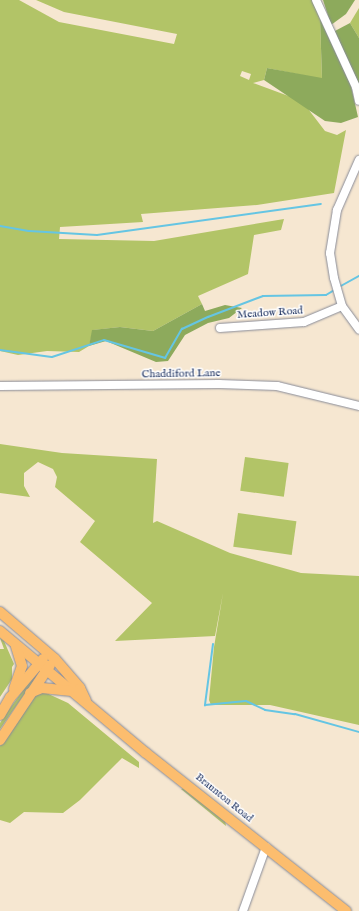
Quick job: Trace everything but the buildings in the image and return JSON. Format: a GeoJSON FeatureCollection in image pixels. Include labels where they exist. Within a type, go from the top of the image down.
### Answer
{"type":"FeatureCollection","features":[{"type":"Feature","properties":{"kind":"main road","name":"Braunton Road"},"geometry":{"type":"LineString","coordinates":[[0,612],[51,656],[80,688],[87,702]]}},
{"type":"Feature","properties":{"kind":"main road","name":"Braunton Road"},"geometry":{"type":"LineString","coordinates":[[0,631],[69,691],[87,702],[146,753],[346,911]]}},
{"type":"Feature","properties":{"kind":"main road"},"geometry":{"type":"LineString","coordinates":[[0,715],[21,675],[22,666],[17,647],[12,640]]}},
{"type":"Feature","properties":{"kind":"main road"},"geometry":{"type":"LineString","coordinates":[[0,740],[30,693],[43,667],[51,656]]}},
{"type":"Feature","properties":{"kind":"main road"},"geometry":{"type":"LineString","coordinates":[[10,698],[43,667]]}},
{"type":"Feature","properties":{"kind":"main road"},"geometry":{"type":"LineString","coordinates":[[30,693],[52,687],[69,691]]}},
{"type":"Feature","properties":{"kind":"street"},"geometry":{"type":"LineString","coordinates":[[316,0],[356,87],[359,101]]}},
{"type":"Feature","properties":{"kind":"street"},"geometry":{"type":"LineString","coordinates":[[359,160],[337,210],[330,253],[335,285],[342,306],[359,329]]}},
{"type":"Feature","properties":{"kind":"street","name":"Meadow Road"},"geometry":{"type":"LineString","coordinates":[[220,328],[304,322],[342,306]]}},
{"type":"Feature","properties":{"kind":"street","name":"Chaddiford Lane"},"geometry":{"type":"LineString","coordinates":[[0,386],[218,384],[277,386],[359,406]]}},
{"type":"Feature","properties":{"kind":"street"},"geometry":{"type":"LineString","coordinates":[[243,911],[266,847]]}},
{"type":"Feature","properties":{"kind":"green space"},"geometry":{"type":"Polygon","coordinates":[[[0,0],[19,0],[59,22],[174,44],[177,34],[64,12],[36,0],[313,0],[320,19],[322,79],[267,68],[264,80],[253,83],[302,101],[325,131],[337,135],[346,130],[334,193],[257,205],[141,214],[143,222],[60,227],[59,239],[154,241],[284,219],[281,230],[254,235],[248,274],[198,296],[202,304],[153,331],[120,327],[93,330],[89,346],[79,352],[47,351],[18,355],[0,351],[0,0]],[[242,71],[240,76],[249,80],[251,74],[242,71]]]}},
{"type":"Feature","properties":{"kind":"green space"},"geometry":{"type":"Polygon","coordinates":[[[323,0],[355,0],[346,14],[331,25],[323,0]]]}},
{"type":"Feature","properties":{"kind":"green space"},"geometry":{"type":"Polygon","coordinates":[[[359,8],[359,38],[350,23],[359,8]]]}},
{"type":"Feature","properties":{"kind":"green space"},"geometry":{"type":"Polygon","coordinates":[[[320,19],[351,86],[358,117],[341,123],[325,121],[264,80],[267,68],[322,78],[320,19]]]}},
{"type":"Feature","properties":{"kind":"green space"},"geometry":{"type":"Polygon","coordinates":[[[350,23],[359,38],[359,84],[333,32],[350,23]]]}},
{"type":"Feature","properties":{"kind":"green space"},"geometry":{"type":"Polygon","coordinates":[[[202,304],[205,311],[225,305],[242,308],[229,318],[208,323],[185,335],[168,361],[156,362],[106,341],[89,346],[92,330],[120,327],[153,331],[202,304]]]}},
{"type":"Feature","properties":{"kind":"green space"},"geometry":{"type":"Polygon","coordinates":[[[0,444],[62,453],[157,459],[153,523],[157,521],[230,553],[301,573],[359,576],[359,725],[270,705],[211,705],[209,700],[214,647],[223,593],[215,636],[115,641],[152,603],[80,542],[95,521],[55,487],[57,477],[53,469],[38,462],[24,473],[24,486],[30,497],[0,493],[0,444]]]}},
{"type":"Feature","properties":{"kind":"green space"},"geometry":{"type":"Polygon","coordinates":[[[245,457],[289,463],[284,497],[240,491],[245,457]]]}},
{"type":"Feature","properties":{"kind":"green space"},"geometry":{"type":"Polygon","coordinates":[[[238,513],[296,521],[292,555],[233,547],[238,513]]]}},
{"type":"Feature","properties":{"kind":"green space"},"geometry":{"type":"Polygon","coordinates":[[[0,638],[4,641],[14,664],[12,667],[12,679],[0,697],[0,649],[4,649],[0,638]]]}},
{"type":"Feature","properties":{"kind":"green space"},"geometry":{"type":"Polygon","coordinates":[[[35,674],[37,676],[0,729],[0,723],[35,674]]]}},
{"type":"Feature","properties":{"kind":"green space"},"geometry":{"type":"Polygon","coordinates":[[[42,691],[68,703],[139,762],[139,768],[122,758],[80,800],[63,813],[24,812],[10,823],[0,820],[0,746],[31,699],[42,691]]]}},
{"type":"Feature","properties":{"kind":"green space"},"geometry":{"type":"Polygon","coordinates":[[[184,788],[225,820],[226,826],[181,789],[184,788]]]}},
{"type":"Feature","properties":{"kind":"waterway"},"geometry":{"type":"LineString","coordinates":[[0,226],[29,231],[97,235],[321,204]]}},
{"type":"Feature","properties":{"kind":"waterway"},"geometry":{"type":"LineString","coordinates":[[339,287],[359,276]]}},
{"type":"Feature","properties":{"kind":"waterway"},"geometry":{"type":"LineString","coordinates":[[0,350],[52,357],[104,340],[165,358],[182,329],[208,317],[263,296],[326,295],[336,289]]}},
{"type":"Feature","properties":{"kind":"waterway"},"geometry":{"type":"LineString","coordinates":[[213,644],[205,705],[246,701],[265,710],[295,714],[359,732]]}}]}
